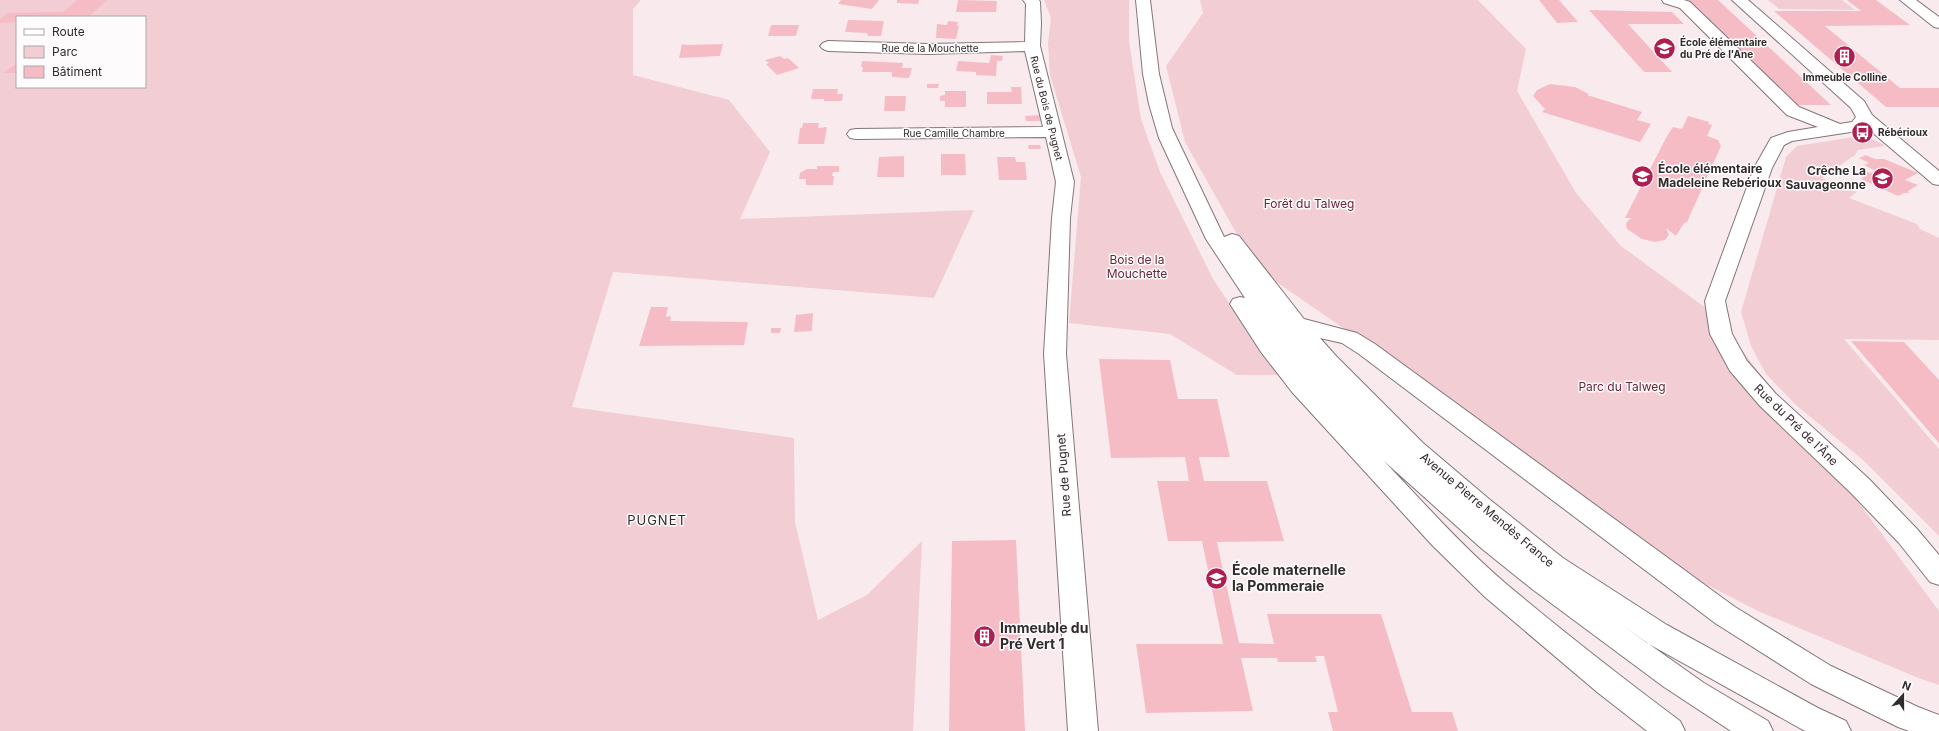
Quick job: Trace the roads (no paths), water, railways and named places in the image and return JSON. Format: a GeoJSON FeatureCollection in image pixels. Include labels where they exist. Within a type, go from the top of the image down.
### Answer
{"type":"FeatureCollection","features":[{"type":"Feature","properties":{"kind":"street","name":"Rue du Bois de Pugnet"},"geometry":{"type":"LineString","coordinates":[[1030,0],[1032,2],[1034,23],[1032,46],[1065,182],[1061,218]]}},
{"type":"Feature","properties":{"kind":"street","name":"Avenue Pierre Mendès France"},"geometry":{"type":"LineString","coordinates":[[1143,0],[1154,91],[1161,120],[1180,164],[1222,251],[1264,312],[1320,379],[1378,441],[1429,489],[1544,584],[1657,667],[1758,731]]}},
{"type":"Feature","properties":{"kind":"street"},"geometry":{"type":"LineString","coordinates":[[1669,0],[1685,5],[1793,111],[1838,129]]}},
{"type":"Feature","properties":{"kind":"street"},"geometry":{"type":"LineString","coordinates":[[1739,0],[1858,105],[1865,118],[1939,180]]}},
{"type":"Feature","properties":{"kind":"street"},"geometry":{"type":"LineString","coordinates":[[1907,0],[1939,24]]}},
{"type":"Feature","properties":{"kind":"street","name":"Rue de la Mouchette"},"geometry":{"type":"LineString","coordinates":[[828,46],[928,50],[1032,46]]}},
{"type":"Feature","properties":{"kind":"street","name":"Rue du Pré de l'Âne"},"geometry":{"type":"LineString","coordinates":[[1865,118],[1857,126],[1788,137],[1777,142],[1770,154],[1715,301],[1721,334],[1738,366],[1768,400],[1860,486],[1908,536],[1939,574]]}},
{"type":"Feature","properties":{"kind":"street","name":"Rue Camille Chambre"},"geometry":{"type":"LineString","coordinates":[[856,134],[1053,132]]}},
{"type":"Feature","properties":{"kind":"street","name":"Avenue Pierre Mendès France"},"geometry":{"type":"LineString","coordinates":[[1203,211],[1234,242],[1296,324],[1333,366],[1415,450],[1480,506],[1554,566],[1657,634],[1808,718],[1836,731]]}},
{"type":"Feature","properties":{"kind":"street"},"geometry":{"type":"LineString","coordinates":[[1203,211],[1207,252],[1269,346],[1300,386],[1430,527],[1494,589],[1607,683],[1670,731]]}},
{"type":"Feature","properties":{"kind":"street","name":"Rue de Pugnet"},"geometry":{"type":"LineString","coordinates":[[1061,218],[1055,354],[1083,731]]}},
{"type":"Feature","properties":{"kind":"street"},"geometry":{"type":"LineString","coordinates":[[1296,324],[1349,338],[1367,348],[1725,616],[1821,674],[1908,717],[1939,729]]}},
{"type":"Feature","properties":{"kind":"place","name":"École élémentaire du Pré de l'Ane"},"geometry":{"type":"Point","coordinates":[1665,48]}},
{"type":"Feature","properties":{"kind":"place","name":"Immeuble Colline"},"geometry":{"type":"Point","coordinates":[1845,57]}},
{"type":"Feature","properties":{"kind":"place","name":"Rébérioux"},"geometry":{"type":"Point","coordinates":[1863,132]}},
{"type":"Feature","properties":{"kind":"place","name":"École élémentaire Madeleine Rebérioux"},"geometry":{"type":"Point","coordinates":[1642,176]}},
{"type":"Feature","properties":{"kind":"place","name":"Crêche La Sauvageonne"},"geometry":{"type":"Point","coordinates":[1882,178]}},
{"type":"Feature","properties":{"kind":"place","name":"École maternelle la Pommeraie"},"geometry":{"type":"Point","coordinates":[1217,578]}},
{"type":"Feature","properties":{"kind":"place","name":"Immeuble du Pré Vert 1"},"geometry":{"type":"Point","coordinates":[985,636]}},
{"type":"Feature","properties":{"kind":"district","name":"PUGNET"},"geometry":{"type":"Point","coordinates":[657,520]}},
{"type":"Feature","properties":{"kind":"park label","name":"Forêt du Talweg"},"geometry":{"type":"Point","coordinates":[1309,204]}},
{"type":"Feature","properties":{"kind":"park label","name":"Bois de la Mouchette"},"geometry":{"type":"Point","coordinates":[1137,267]}},
{"type":"Feature","properties":{"kind":"park label","name":"Parc du Talweg"},"geometry":{"type":"Point","coordinates":[1622,387]}}]}
